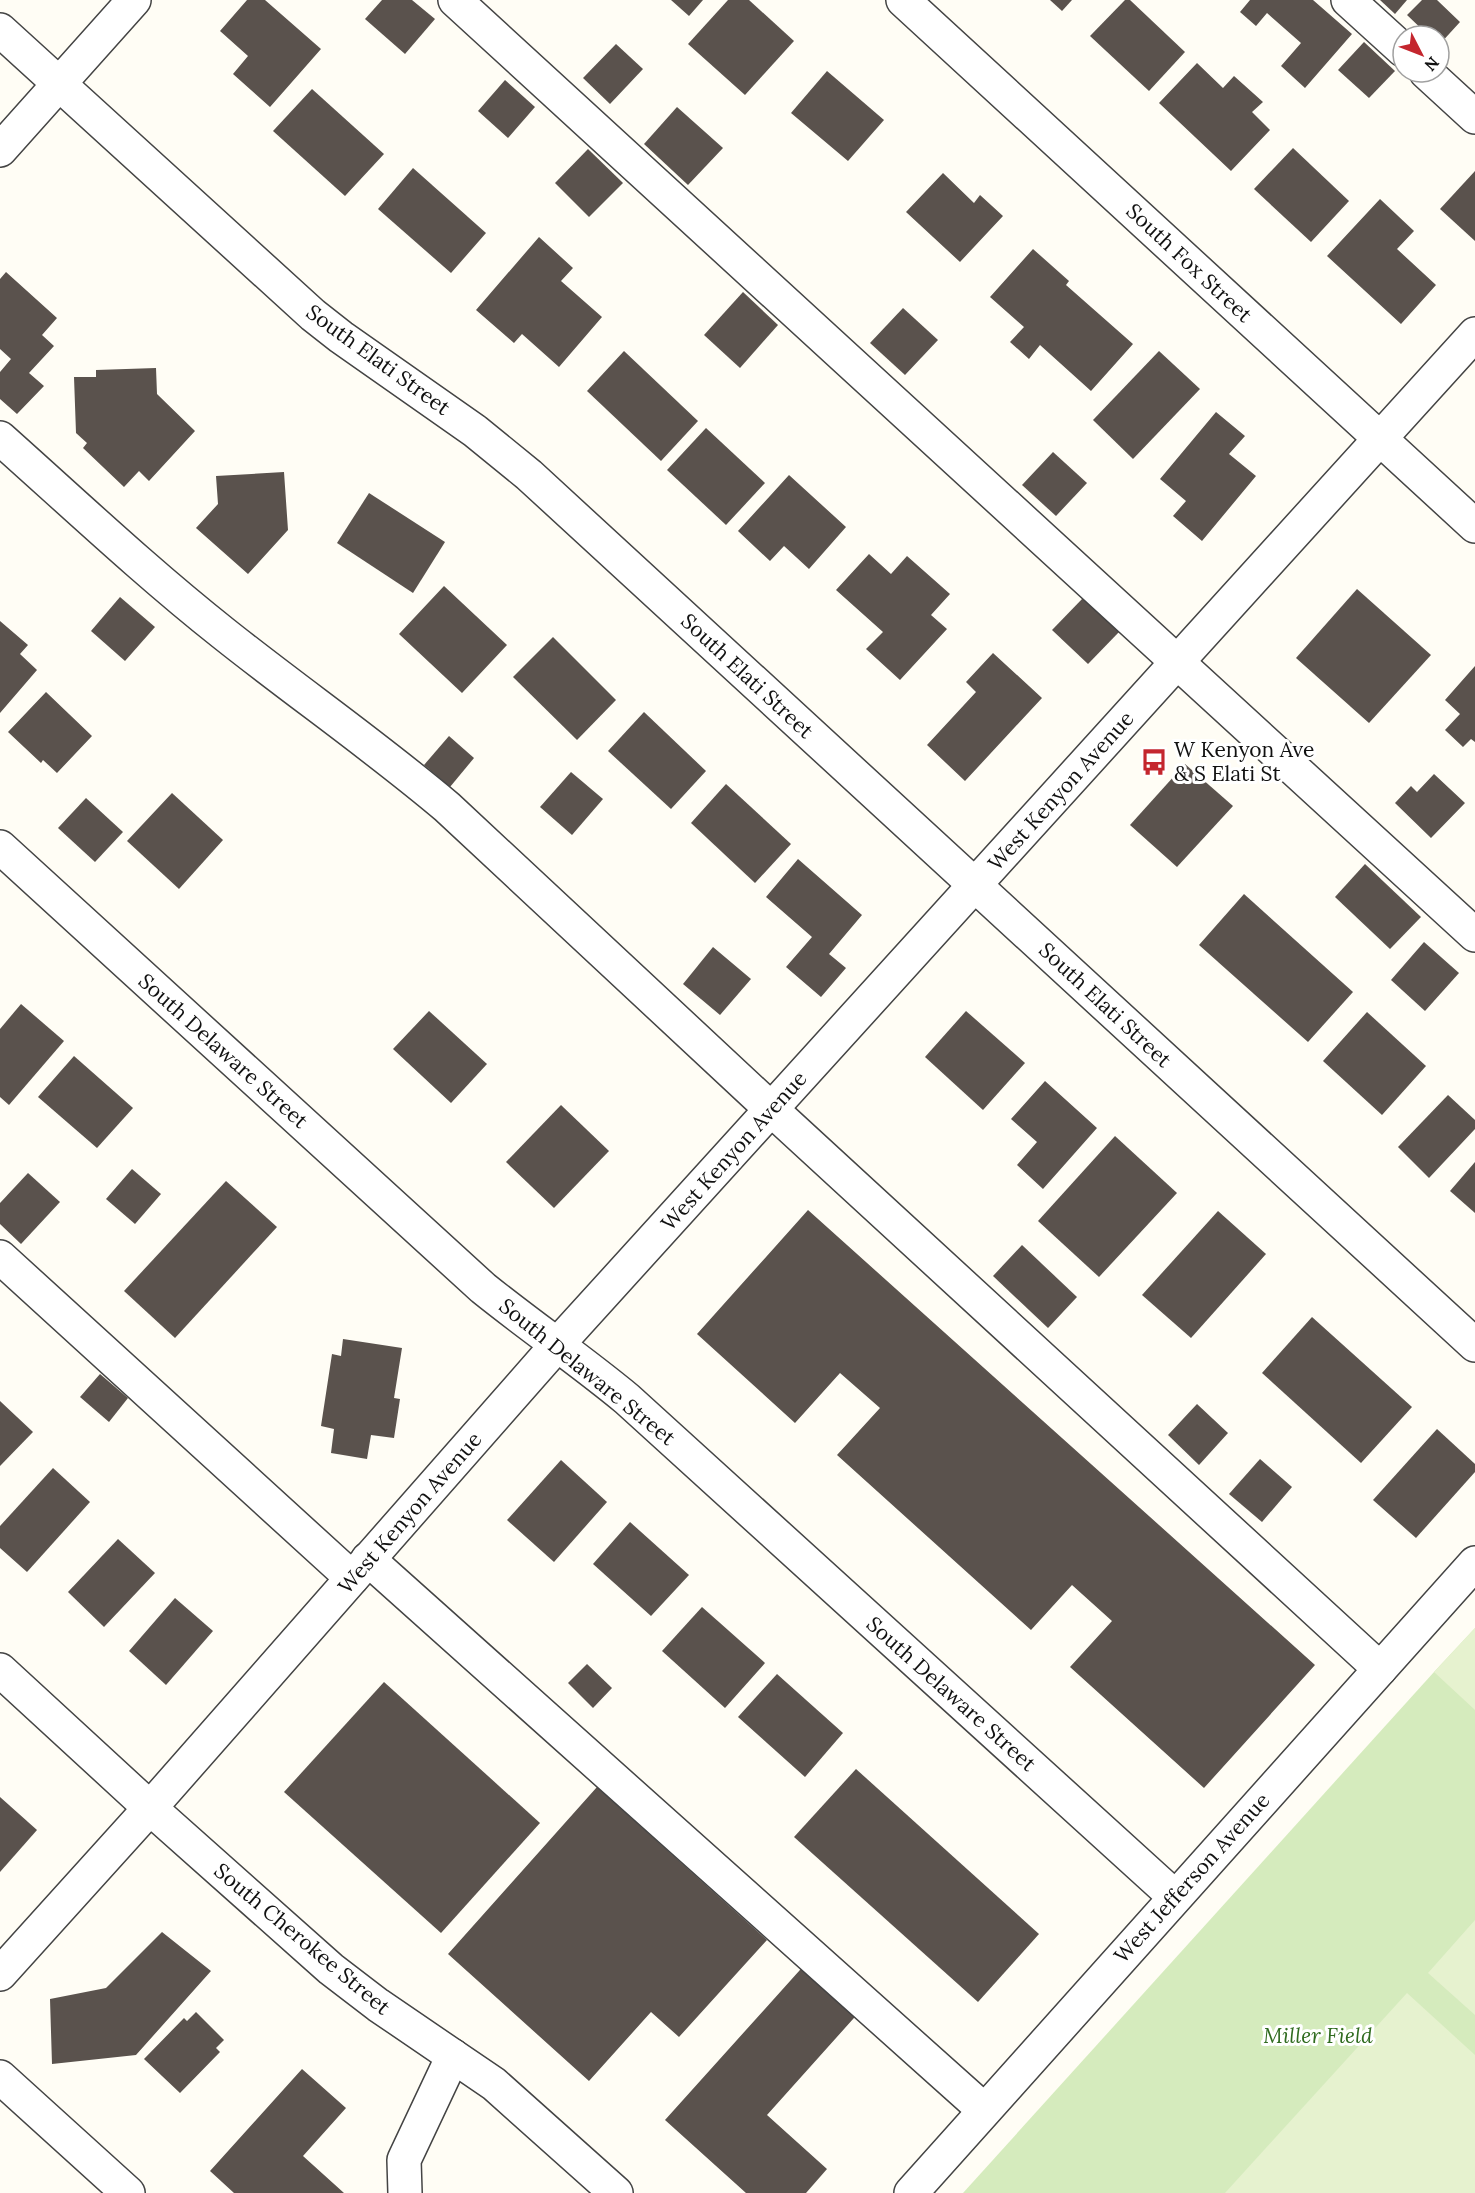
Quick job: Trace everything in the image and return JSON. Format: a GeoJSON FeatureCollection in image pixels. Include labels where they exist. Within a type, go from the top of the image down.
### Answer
{"type":"FeatureCollection","features":[{"type":"Feature","properties":{"kind":"street"},"geometry":{"type":"LineString","coordinates":[[0,150],[134,0]]}},
{"type":"Feature","properties":{"kind":"street"},"geometry":{"type":"LineString","coordinates":[[455,0],[1475,935]]}},
{"type":"Feature","properties":{"kind":"street","name":"South Fox Street"},"geometry":{"type":"LineString","coordinates":[[903,0],[1475,526]]}},
{"type":"Feature","properties":{"kind":"street"},"geometry":{"type":"LineString","coordinates":[[1348,0],[1391,39]]}},
{"type":"Feature","properties":{"kind":"street","name":"South Elati Street"},"geometry":{"type":"LineString","coordinates":[[0,30],[313,315],[475,431],[529,475],[1475,1345]]}},
{"type":"Feature","properties":{"kind":"street"},"geometry":{"type":"LineString","coordinates":[[1439,84],[1475,117]]}},
{"type":"Feature","properties":{"kind":"street","name":"West Kenyon Avenue"},"geometry":{"type":"LineString","coordinates":[[0,1974],[150,1808],[557,1345],[1475,334]]}},
{"type":"Feature","properties":{"kind":"street"},"geometry":{"type":"LineString","coordinates":[[0,438],[154,576],[224,634],[396,764],[447,807],[772,1110],[1380,1669]]}},
{"type":"Feature","properties":{"kind":"street","name":"South Delaware Street"},"geometry":{"type":"LineString","coordinates":[[0,847],[483,1288],[627,1399],[1175,1897]]}},
{"type":"Feature","properties":{"kind":"street"},"geometry":{"type":"LineString","coordinates":[[0,1257],[984,2110]]}},
{"type":"Feature","properties":{"kind":"street","name":"West Jefferson Avenue"},"geometry":{"type":"LineString","coordinates":[[911,2193],[1475,1563]]}},
{"type":"Feature","properties":{"kind":"street","name":"South Cherokee Street"},"geometry":{"type":"LineString","coordinates":[[0,1670],[150,1808],[331,1969],[378,2005],[494,2084],[616,2193]]}},
{"type":"Feature","properties":{"kind":"street"},"geometry":{"type":"LineString","coordinates":[[405,2193],[404,2160],[453,2056]]}},
{"type":"Feature","properties":{"kind":"street"},"geometry":{"type":"LineString","coordinates":[[0,2077],[128,2193]]}},
{"type":"Feature","properties":{"kind":"green space","name":"Miller Field"},"geometry":{"type":"Polygon","coordinates":[[[1475,1628],[1475,2193],[963,2193],[1434,1672],[1475,1628]]]}},
{"type":"Feature","properties":{"kind":"green space"},"geometry":{"type":"Polygon","coordinates":[[[1475,1628],[1475,1710],[1434,1672],[1475,1628]]]}},
{"type":"Feature","properties":{"kind":"green space"},"geometry":{"type":"Polygon","coordinates":[[[1475,1920],[1475,2015],[1428,1973],[1475,1920]]]}},
{"type":"Feature","properties":{"kind":"green space"},"geometry":{"type":"Polygon","coordinates":[[[1407,1993],[1475,2055],[1475,2193],[1225,2193],[1407,1993]]]}},
{"type":"Feature","properties":{"kind":"building"},"geometry":{"type":"Polygon","coordinates":[[[247,0],[265,0],[321,49],[270,107],[233,74],[248,56],[220,31],[247,0]]]}},
{"type":"Feature","properties":{"kind":"building"},"geometry":{"type":"Polygon","coordinates":[[[382,0],[412,0],[435,19],[405,54],[365,19],[382,0]]]}},
{"type":"Feature","properties":{"kind":"building"},"geometry":{"type":"Polygon","coordinates":[[[671,0],[703,0],[689,16],[671,0]]]}},
{"type":"Feature","properties":{"kind":"building"},"geometry":{"type":"Polygon","coordinates":[[[728,0],[749,0],[794,41],[745,95],[688,44],[728,0]]]}},
{"type":"Feature","properties":{"kind":"building"},"geometry":{"type":"Polygon","coordinates":[[[1050,0],[1072,0],[1062,11],[1050,0]]]}},
{"type":"Feature","properties":{"kind":"building"},"geometry":{"type":"Polygon","coordinates":[[[1125,0],[1130,0],[1185,52],[1149,91],[1090,36],[1125,0]]]}},
{"type":"Feature","properties":{"kind":"building"},"geometry":{"type":"Polygon","coordinates":[[[1250,0],[1313,0],[1352,34],[1305,88],[1281,66],[1301,43],[1267,13],[1256,26],[1240,12],[1250,0]]]}},
{"type":"Feature","properties":{"kind":"building"},"geometry":{"type":"Polygon","coordinates":[[[1380,0],[1407,0],[1395,14],[1380,0]]]}},
{"type":"Feature","properties":{"kind":"building"},"geometry":{"type":"Polygon","coordinates":[[[1422,0],[1437,0],[1460,22],[1451,32],[1451,24],[1416,24],[1407,15],[1422,0]]]}},
{"type":"Feature","properties":{"kind":"building"},"geometry":{"type":"Polygon","coordinates":[[[1364,42],[1391,67],[1391,75],[1369,98],[1338,70],[1364,42]]]}},
{"type":"Feature","properties":{"kind":"building"},"geometry":{"type":"Polygon","coordinates":[[[616,44],[643,69],[610,104],[583,78],[616,44]]]}},
{"type":"Feature","properties":{"kind":"building"},"geometry":{"type":"Polygon","coordinates":[[[1197,63],[1223,88],[1234,76],[1263,102],[1252,112],[1270,130],[1231,171],[1159,103],[1197,63]]]}},
{"type":"Feature","properties":{"kind":"building"},"geometry":{"type":"Polygon","coordinates":[[[827,71],[884,120],[848,161],[791,113],[827,71]]]}},
{"type":"Feature","properties":{"kind":"building"},"geometry":{"type":"Polygon","coordinates":[[[505,80],[535,107],[508,138],[478,111],[505,80]]]}},
{"type":"Feature","properties":{"kind":"building"},"geometry":{"type":"Polygon","coordinates":[[[312,89],[384,154],[345,196],[273,131],[312,89]]]}},
{"type":"Feature","properties":{"kind":"building"},"geometry":{"type":"Polygon","coordinates":[[[677,107],[723,148],[688,185],[644,144],[677,107]]]}},
{"type":"Feature","properties":{"kind":"building"},"geometry":{"type":"Polygon","coordinates":[[[1293,148],[1349,201],[1311,242],[1254,189],[1293,148]]]}},
{"type":"Feature","properties":{"kind":"building"},"geometry":{"type":"Polygon","coordinates":[[[588,149],[623,183],[589,217],[555,183],[588,149]]]}},
{"type":"Feature","properties":{"kind":"building"},"geometry":{"type":"Polygon","coordinates":[[[413,168],[486,233],[451,273],[378,209],[413,168]]]}},
{"type":"Feature","properties":{"kind":"building"},"geometry":{"type":"Polygon","coordinates":[[[1475,171],[1475,241],[1440,209],[1475,171]]]}},
{"type":"Feature","properties":{"kind":"building"},"geometry":{"type":"Polygon","coordinates":[[[943,173],[974,203],[980,195],[1003,216],[960,262],[906,212],[943,173]]]}},
{"type":"Feature","properties":{"kind":"building"},"geometry":{"type":"Polygon","coordinates":[[[1380,199],[1414,231],[1397,249],[1436,285],[1401,324],[1327,256],[1380,199]]]}},
{"type":"Feature","properties":{"kind":"building"},"geometry":{"type":"Polygon","coordinates":[[[539,237],[573,268],[561,281],[602,317],[559,367],[522,334],[514,343],[476,310],[539,237]]]}},
{"type":"Feature","properties":{"kind":"building"},"geometry":{"type":"Polygon","coordinates":[[[1033,249],[1069,281],[1066,285],[1133,344],[1091,391],[1040,345],[1029,359],[1010,342],[1024,327],[990,297],[1033,249]]]}},
{"type":"Feature","properties":{"kind":"building"},"geometry":{"type":"Polygon","coordinates":[[[6,272],[57,318],[42,335],[54,346],[29,373],[44,386],[17,414],[0,399],[0,372],[11,359],[0,349],[0,279],[6,272]]]}},
{"type":"Feature","properties":{"kind":"building"},"geometry":{"type":"Polygon","coordinates":[[[743,292],[778,325],[740,368],[704,335],[743,292]]]}},
{"type":"Feature","properties":{"kind":"building"},"geometry":{"type":"Polygon","coordinates":[[[903,308],[938,340],[905,375],[870,343],[903,308]]]}},
{"type":"Feature","properties":{"kind":"building"},"geometry":{"type":"Polygon","coordinates":[[[624,351],[698,421],[661,461],[587,391],[624,351]]]}},
{"type":"Feature","properties":{"kind":"building"},"geometry":{"type":"Polygon","coordinates":[[[1159,351],[1200,389],[1133,459],[1093,420],[1159,351]]]}},
{"type":"Feature","properties":{"kind":"building"},"geometry":{"type":"Polygon","coordinates":[[[156,368],[157,394],[195,431],[149,481],[139,471],[124,487],[83,448],[87,443],[76,433],[74,377],[96,377],[96,370],[156,368]]]}},
{"type":"Feature","properties":{"kind":"building"},"geometry":{"type":"Polygon","coordinates":[[[1216,412],[1245,436],[1229,454],[1256,476],[1202,541],[1173,516],[1186,501],[1160,479],[1216,412]]]}},
{"type":"Feature","properties":{"kind":"building"},"geometry":{"type":"Polygon","coordinates":[[[706,428],[765,483],[726,525],[667,470],[706,428]]]}},
{"type":"Feature","properties":{"kind":"building"},"geometry":{"type":"Polygon","coordinates":[[[1053,452],[1087,483],[1056,516],[1022,485],[1053,452]]]}},
{"type":"Feature","properties":{"kind":"building"},"geometry":{"type":"Polygon","coordinates":[[[284,472],[288,530],[248,574],[196,528],[218,504],[216,476],[284,472]]]}},
{"type":"Feature","properties":{"kind":"building"},"geometry":{"type":"Polygon","coordinates":[[[789,475],[846,527],[809,569],[784,546],[770,561],[738,531],[789,475]]]}},
{"type":"Feature","properties":{"kind":"building"},"geometry":{"type":"Polygon","coordinates":[[[369,493],[445,542],[413,593],[337,543],[369,493]]]}},
{"type":"Feature","properties":{"kind":"building"},"geometry":{"type":"Polygon","coordinates":[[[869,554],[891,574],[907,556],[950,594],[931,615],[947,629],[900,680],[866,649],[883,632],[836,590],[869,554]]]}},
{"type":"Feature","properties":{"kind":"building"},"geometry":{"type":"Polygon","coordinates":[[[444,586],[507,645],[462,693],[399,634],[444,586]]]}},
{"type":"Feature","properties":{"kind":"building"},"geometry":{"type":"Polygon","coordinates":[[[1357,589],[1431,655],[1369,723],[1296,658],[1357,589]]]}},
{"type":"Feature","properties":{"kind":"building"},"geometry":{"type":"Polygon","coordinates":[[[120,597],[155,627],[125,661],[91,631],[120,597]]]}},
{"type":"Feature","properties":{"kind":"building"},"geometry":{"type":"Polygon","coordinates":[[[1083,598],[1119,632],[1088,664],[1052,630],[1083,598]]]}},
{"type":"Feature","properties":{"kind":"building"},"geometry":{"type":"Polygon","coordinates":[[[0,621],[28,645],[20,654],[37,670],[0,713],[0,621]]]}},
{"type":"Feature","properties":{"kind":"building"},"geometry":{"type":"Polygon","coordinates":[[[553,637],[616,700],[577,740],[513,677],[553,637]]]}},
{"type":"Feature","properties":{"kind":"building"},"geometry":{"type":"Polygon","coordinates":[[[993,653],[1042,698],[965,781],[927,745],[976,692],[966,682],[993,653]]]}},
{"type":"Feature","properties":{"kind":"building"},"geometry":{"type":"Polygon","coordinates":[[[1475,666],[1475,742],[1471,739],[1463,747],[1445,730],[1460,714],[1445,700],[1475,666]]]}},
{"type":"Feature","properties":{"kind":"building"},"geometry":{"type":"Polygon","coordinates":[[[46,692],[92,736],[57,773],[43,760],[41,763],[8,732],[46,692]]]}},
{"type":"Feature","properties":{"kind":"building"},"geometry":{"type":"Polygon","coordinates":[[[644,712],[706,771],[671,809],[608,751],[644,712]]]}},
{"type":"Feature","properties":{"kind":"building"},"geometry":{"type":"Polygon","coordinates":[[[449,736],[474,758],[450,787],[424,765],[449,736]]]}},
{"type":"Feature","properties":{"kind":"building"},"geometry":{"type":"Polygon","coordinates":[[[1185,764],[1233,806],[1177,867],[1130,825],[1185,764]]]}},
{"type":"Feature","properties":{"kind":"building"},"geometry":{"type":"Polygon","coordinates":[[[571,772],[603,799],[572,835],[540,807],[571,772]]]}},
{"type":"Feature","properties":{"kind":"building"},"geometry":{"type":"Polygon","coordinates":[[[1434,774],[1465,803],[1431,838],[1395,803],[1411,786],[1417,792],[1434,774]]]}},
{"type":"Feature","properties":{"kind":"building"},"geometry":{"type":"Polygon","coordinates":[[[726,784],[791,844],[755,883],[691,823],[726,784]]]}},
{"type":"Feature","properties":{"kind":"building"},"geometry":{"type":"Polygon","coordinates":[[[172,793],[223,840],[179,889],[127,841],[172,793]]]}},
{"type":"Feature","properties":{"kind":"building"},"geometry":{"type":"Polygon","coordinates":[[[86,798],[123,832],[95,862],[58,828],[86,798]]]}},
{"type":"Feature","properties":{"kind":"building"},"geometry":{"type":"Polygon","coordinates":[[[798,859],[862,915],[829,954],[846,968],[821,997],[786,967],[812,937],[766,897],[798,859]]]}},
{"type":"Feature","properties":{"kind":"building"},"geometry":{"type":"Polygon","coordinates":[[[1365,864],[1421,917],[1390,949],[1335,897],[1365,864]]]}},
{"type":"Feature","properties":{"kind":"building"},"geometry":{"type":"Polygon","coordinates":[[[1244,894],[1353,992],[1308,1042],[1199,945],[1244,894]]]}},
{"type":"Feature","properties":{"kind":"building"},"geometry":{"type":"Polygon","coordinates":[[[1424,942],[1459,973],[1425,1011],[1391,980],[1424,942]]]}},
{"type":"Feature","properties":{"kind":"building"},"geometry":{"type":"Polygon","coordinates":[[[713,947],[751,979],[720,1015],[683,984],[713,947]]]}},
{"type":"Feature","properties":{"kind":"building"},"geometry":{"type":"Polygon","coordinates":[[[21,1004],[64,1041],[9,1105],[0,1097],[0,1029],[21,1004]]]}},
{"type":"Feature","properties":{"kind":"building"},"geometry":{"type":"Polygon","coordinates":[[[429,1011],[487,1064],[451,1103],[393,1049],[429,1011]]]}},
{"type":"Feature","properties":{"kind":"building"},"geometry":{"type":"Polygon","coordinates":[[[966,1011],[1025,1063],[983,1110],[925,1057],[966,1011]]]}},
{"type":"Feature","properties":{"kind":"building"},"geometry":{"type":"Polygon","coordinates":[[[1367,1012],[1426,1066],[1382,1115],[1323,1061],[1367,1012]]]}},
{"type":"Feature","properties":{"kind":"building"},"geometry":{"type":"Polygon","coordinates":[[[74,1056],[133,1108],[97,1148],[38,1097],[74,1056]]]}},
{"type":"Feature","properties":{"kind":"building"},"geometry":{"type":"Polygon","coordinates":[[[1045,1081],[1097,1128],[1043,1189],[1017,1165],[1037,1142],[1011,1119],[1045,1081]]]}},
{"type":"Feature","properties":{"kind":"building"},"geometry":{"type":"Polygon","coordinates":[[[1448,1095],[1475,1120],[1475,1129],[1429,1178],[1398,1147],[1448,1095]]]}},
{"type":"Feature","properties":{"kind":"building"},"geometry":{"type":"Polygon","coordinates":[[[561,1105],[609,1151],[554,1208],[506,1162],[561,1105]]]}},
{"type":"Feature","properties":{"kind":"building"},"geometry":{"type":"Polygon","coordinates":[[[1115,1136],[1177,1193],[1099,1277],[1038,1221],[1115,1136]]]}},
{"type":"Feature","properties":{"kind":"building"},"geometry":{"type":"Polygon","coordinates":[[[1475,1162],[1475,1213],[1450,1191],[1475,1162]]]}},
{"type":"Feature","properties":{"kind":"building"},"geometry":{"type":"Polygon","coordinates":[[[132,1169],[161,1194],[135,1224],[106,1199],[132,1169]]]}},
{"type":"Feature","properties":{"kind":"building"},"geometry":{"type":"Polygon","coordinates":[[[28,1173],[60,1202],[21,1244],[0,1224],[0,1203],[28,1173]]]}},
{"type":"Feature","properties":{"kind":"building"},"geometry":{"type":"Polygon","coordinates":[[[226,1181],[277,1227],[175,1338],[124,1291],[226,1181]]]}},
{"type":"Feature","properties":{"kind":"building"},"geometry":{"type":"Polygon","coordinates":[[[808,1210],[1315,1665],[1204,1788],[1070,1667],[1112,1621],[1072,1585],[1031,1630],[837,1455],[880,1408],[840,1373],[795,1423],[697,1334],[808,1210]]]}},
{"type":"Feature","properties":{"kind":"building"},"geometry":{"type":"Polygon","coordinates":[[[1218,1211],[1266,1254],[1191,1338],[1142,1295],[1218,1211]]]}},
{"type":"Feature","properties":{"kind":"building"},"geometry":{"type":"Polygon","coordinates":[[[1022,1245],[1077,1297],[1048,1328],[993,1276],[1022,1245]]]}},
{"type":"Feature","properties":{"kind":"building"},"geometry":{"type":"Polygon","coordinates":[[[1312,1317],[1412,1407],[1361,1463],[1262,1373],[1312,1317]]]}},
{"type":"Feature","properties":{"kind":"building"},"geometry":{"type":"Polygon","coordinates":[[[343,1339],[402,1348],[394,1398],[400,1399],[394,1438],[371,1435],[367,1459],[331,1453],[334,1429],[321,1426],[332,1354],[341,1356],[343,1339]]]}},
{"type":"Feature","properties":{"kind":"building"},"geometry":{"type":"Polygon","coordinates":[[[100,1374],[128,1398],[109,1422],[80,1397],[100,1374]]]}},
{"type":"Feature","properties":{"kind":"building"},"geometry":{"type":"Polygon","coordinates":[[[0,1401],[33,1432],[0,1466],[0,1401]]]}},
{"type":"Feature","properties":{"kind":"building"},"geometry":{"type":"Polygon","coordinates":[[[1197,1404],[1228,1433],[1199,1465],[1168,1435],[1197,1404]]]}},
{"type":"Feature","properties":{"kind":"building"},"geometry":{"type":"Polygon","coordinates":[[[1437,1429],[1475,1464],[1475,1472],[1416,1538],[1373,1500],[1437,1429]]]}},
{"type":"Feature","properties":{"kind":"building"},"geometry":{"type":"Polygon","coordinates":[[[1260,1459],[1292,1487],[1262,1522],[1229,1494],[1260,1459]]]}},
{"type":"Feature","properties":{"kind":"building"},"geometry":{"type":"Polygon","coordinates":[[[561,1460],[607,1502],[554,1562],[507,1520],[561,1460]]]}},
{"type":"Feature","properties":{"kind":"building"},"geometry":{"type":"Polygon","coordinates":[[[53,1468],[90,1502],[27,1572],[0,1548],[0,1526],[53,1468]]]}},
{"type":"Feature","properties":{"kind":"building"},"geometry":{"type":"Polygon","coordinates":[[[630,1522],[689,1575],[651,1616],[593,1564],[630,1522]]]}},
{"type":"Feature","properties":{"kind":"building"},"geometry":{"type":"Polygon","coordinates":[[[118,1539],[155,1573],[104,1627],[68,1592],[118,1539]]]}},
{"type":"Feature","properties":{"kind":"building"},"geometry":{"type":"Polygon","coordinates":[[[175,1598],[213,1631],[166,1685],[129,1651],[175,1598]]]}},
{"type":"Feature","properties":{"kind":"building"},"geometry":{"type":"Polygon","coordinates":[[[702,1607],[765,1663],[725,1708],[662,1651],[702,1607]]]}},
{"type":"Feature","properties":{"kind":"building"},"geometry":{"type":"Polygon","coordinates":[[[587,1664],[612,1688],[593,1708],[568,1683],[587,1664]]]}},
{"type":"Feature","properties":{"kind":"building"},"geometry":{"type":"Polygon","coordinates":[[[777,1674],[843,1733],[805,1777],[738,1717],[777,1674]]]}},
{"type":"Feature","properties":{"kind":"building"},"geometry":{"type":"Polygon","coordinates":[[[384,1682],[540,1823],[441,1933],[284,1792],[384,1682]]]}},
{"type":"Feature","properties":{"kind":"building"},"geometry":{"type":"Polygon","coordinates":[[[856,1769],[1039,1934],[978,2002],[794,1837],[856,1769]]]}},
{"type":"Feature","properties":{"kind":"building"},"geometry":{"type":"Polygon","coordinates":[[[597,1787],[767,1940],[679,2037],[651,2012],[589,2081],[448,1954],[597,1787]]]}},
{"type":"Feature","properties":{"kind":"building"},"geometry":{"type":"Polygon","coordinates":[[[0,1797],[37,1830],[0,1872],[0,1797]]]}},
{"type":"Feature","properties":{"kind":"building"},"geometry":{"type":"Polygon","coordinates":[[[162,1932],[211,1971],[136,2055],[52,2064],[50,1999],[106,1988],[162,1932]]]}},
{"type":"Feature","properties":{"kind":"building"},"geometry":{"type":"Polygon","coordinates":[[[808,1961],[862,2009],[767,2115],[827,2169],[806,2193],[746,2193],[665,2120],[808,1961]]]}},
{"type":"Feature","properties":{"kind":"building"},"geometry":{"type":"Polygon","coordinates":[[[196,2012],[224,2040],[216,2048],[220,2052],[180,2093],[144,2059],[184,2018],[187,2021],[196,2012]]]}},
{"type":"Feature","properties":{"kind":"building"},"geometry":{"type":"Polygon","coordinates":[[[302,2069],[346,2108],[303,2156],[344,2193],[234,2193],[210,2171],[302,2069]]]}},
{"type":"Feature","properties":{"kind":"place","name":"W Kenyon Ave & S Elati St"},"geometry":{"type":"Point","coordinates":[1154,762]}}]}
